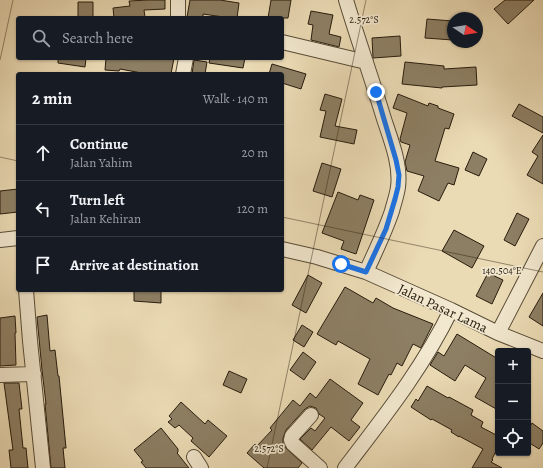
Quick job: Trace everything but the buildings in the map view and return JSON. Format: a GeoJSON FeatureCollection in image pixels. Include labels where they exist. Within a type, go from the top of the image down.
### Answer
{"type":"FeatureCollection","features":[{"type":"Feature","properties":{"kind":"street"},"geometry":{"type":"LineString","coordinates":[[178,0],[178,16]]}},
{"type":"Feature","properties":{"kind":"street"},"geometry":{"type":"LineString","coordinates":[[346,0],[387,129],[399,175],[398,187],[386,229],[366,272]]}},
{"type":"Feature","properties":{"kind":"street"},"geometry":{"type":"LineString","coordinates":[[284,42],[366,62]]}},
{"type":"Feature","properties":{"kind":"street"},"geometry":{"type":"LineString","coordinates":[[184,72],[186,60]]}},
{"type":"Feature","properties":{"kind":"street"},"geometry":{"type":"LineString","coordinates":[[0,240],[16,238]]}},
{"type":"Feature","properties":{"kind":"street"},"geometry":{"type":"LineString","coordinates":[[498,332],[543,246]]}},
{"type":"Feature","properties":{"kind":"street","name":"Jalan Pasar Lama"},"geometry":{"type":"LineString","coordinates":[[284,249],[317,257],[366,272],[543,351]]}},
{"type":"Feature","properties":{"kind":"street"},"geometry":{"type":"LineString","coordinates":[[26,292],[43,468]]}},
{"type":"Feature","properties":{"kind":"street"},"geometry":{"type":"LineString","coordinates":[[345,468],[428,353],[451,310]]}},
{"type":"Feature","properties":{"kind":"street"},"geometry":{"type":"LineString","coordinates":[[0,375],[34,374]]}},
{"type":"Feature","properties":{"kind":"street"},"geometry":{"type":"LineString","coordinates":[[311,415],[292,436],[291,440],[293,444],[320,468]]}},
{"type":"Feature","properties":{"kind":"route"},"geometry":{"type":"LineString","coordinates":[[341,264],[366,272],[386,229],[398,187],[399,175],[396,160],[376,92]]}}]}
